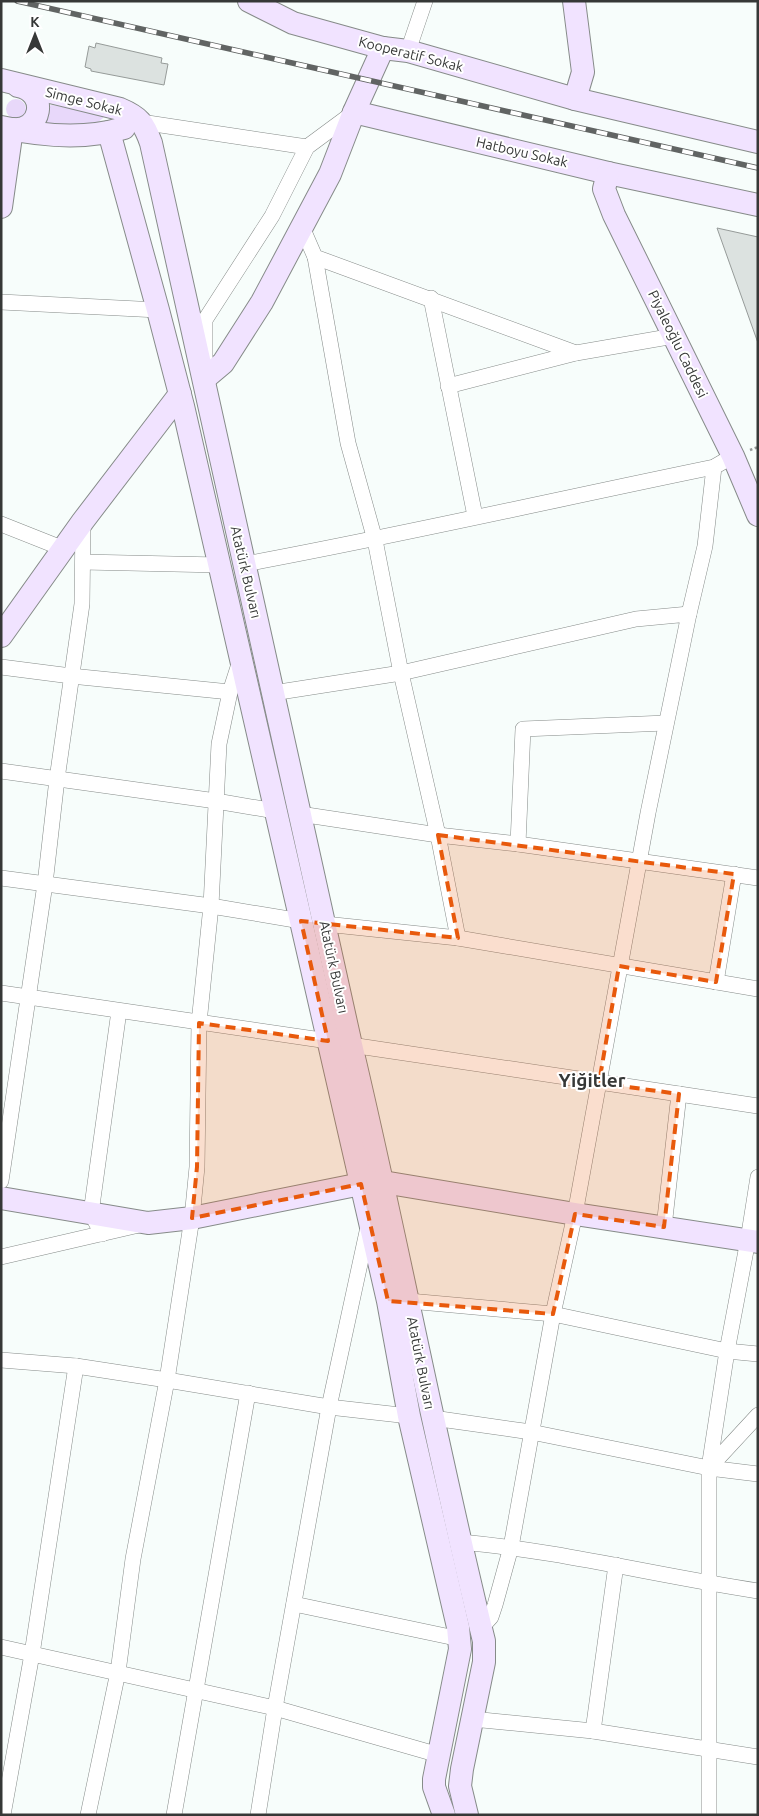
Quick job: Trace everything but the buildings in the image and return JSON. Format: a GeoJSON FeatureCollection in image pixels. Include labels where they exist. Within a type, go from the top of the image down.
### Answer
{"type":"FeatureCollection","features":[{"type":"Feature","properties":{"kind":"main road","name":"Kooperatif Sokak"},"geometry":{"type":"LineString","coordinates":[[249,1],[293,23],[383,48],[408,51],[575,99],[758,142]]}},
{"type":"Feature","properties":{"kind":"main road"},"geometry":{"type":"LineString","coordinates":[[574,1],[583,72],[575,99]]}},
{"type":"Feature","properties":{"kind":"main road"},"geometry":{"type":"LineString","coordinates":[[204,379],[224,363],[262,302],[330,174],[354,112],[383,48]]}},
{"type":"Feature","properties":{"kind":"main road"},"geometry":{"type":"LineString","coordinates":[[1,207],[5,127],[26,128],[36,118],[38,111],[36,98],[32,92],[7,86]]}},
{"type":"Feature","properties":{"kind":"main road","name":"Simge Sokak"},"geometry":{"type":"LineString","coordinates":[[5,127],[58,135],[109,132],[141,122],[136,116],[120,109],[7,86]]}},
{"type":"Feature","properties":{"kind":"main road","name":"Hatboyu Sokak"},"geometry":{"type":"LineString","coordinates":[[354,112],[758,205]]}},
{"type":"Feature","properties":{"kind":"main road","name":"Atatürk Bulvarı"},"geometry":{"type":"LineString","coordinates":[[141,122],[151,143],[384,1182],[409,1416],[460,1639],[460,1649],[434,1787],[439,1810]]}},
{"type":"Feature","properties":{"kind":"main road","name":"Atatürk Bulvarı"},"geometry":{"type":"LineString","coordinates":[[109,132],[180,394],[241,660],[239,692],[275,811],[370,1221],[398,1300],[432,1418],[484,1641],[485,1657],[462,1769],[461,1792],[467,1815]]}},
{"type":"Feature","properties":{"kind":"main road","name":"Piyaleoğlu Caddesi"},"geometry":{"type":"LineString","coordinates":[[608,172],[604,189],[609,203],[674,336],[724,462],[758,515]]}},
{"type":"Feature","properties":{"kind":"main road"},"geometry":{"type":"LineString","coordinates":[[1,636],[83,521],[180,394]]}},
{"type":"Feature","properties":{"kind":"main road"},"geometry":{"type":"LineString","coordinates":[[219,565],[245,564]]}},
{"type":"Feature","properties":{"kind":"main road"},"geometry":{"type":"LineString","coordinates":[[239,692],[273,693]]}},
{"type":"Feature","properties":{"kind":"main road"},"geometry":{"type":"LineString","coordinates":[[275,811],[300,814]]}},
{"type":"Feature","properties":{"kind":"main road"},"geometry":{"type":"LineString","coordinates":[[301,921],[325,924]]}},
{"type":"Feature","properties":{"kind":"main road"},"geometry":{"type":"LineString","coordinates":[[328,1041],[352,1045]]}},
{"type":"Feature","properties":{"kind":"main road"},"geometry":{"type":"LineString","coordinates":[[1,1198],[148,1223],[192,1218],[361,1184],[384,1182],[753,1241]]}},
{"type":"Feature","properties":{"kind":"main road"},"geometry":{"type":"LineString","coordinates":[[409,1416],[432,1418]]}},
{"type":"Feature","properties":{"kind":"main road"},"geometry":{"type":"LineString","coordinates":[[440,1547],[461,1542]]}},
{"type":"Feature","properties":{"kind":"main road"},"geometry":{"type":"LineString","coordinates":[[460,1639],[481,1628]]}},
{"type":"Feature","properties":{"kind":"main road"},"geometry":{"type":"LineString","coordinates":[[439,1810],[461,1792]]}},
{"type":"Feature","properties":{"kind":"street"},"geometry":{"type":"LineString","coordinates":[[408,51],[424,1]]}},
{"type":"Feature","properties":{"kind":"street"},"geometry":{"type":"LineString","coordinates":[[204,379],[205,320],[272,216],[306,147],[354,112]]}},
{"type":"Feature","properties":{"kind":"street"},"geometry":{"type":"LineString","coordinates":[[141,122],[306,147]]}},
{"type":"Feature","properties":{"kind":"street"},"geometry":{"type":"LineString","coordinates":[[302,227],[315,257],[348,443],[375,540],[400,673],[438,835],[458,938]]}},
{"type":"Feature","properties":{"kind":"street"},"geometry":{"type":"LineString","coordinates":[[315,257],[431,298],[576,353]]}},
{"type":"Feature","properties":{"kind":"street"},"geometry":{"type":"LineString","coordinates":[[431,298],[475,516]]}},
{"type":"Feature","properties":{"kind":"street"},"geometry":{"type":"LineString","coordinates":[[1,302],[158,310]]}},
{"type":"Feature","properties":{"kind":"street"},"geometry":{"type":"LineString","coordinates":[[448,386],[576,353],[674,336]]}},
{"type":"Feature","properties":{"kind":"street"},"geometry":{"type":"LineString","coordinates":[[245,564],[375,540],[475,516],[724,462],[688,614],[666,722],[619,966],[575,1214],[553,1314],[511,1547],[496,1605],[490,1617],[481,1628]]}},
{"type":"Feature","properties":{"kind":"street"},"geometry":{"type":"LineString","coordinates":[[1,1181],[29,998],[82,604],[83,521]]}},
{"type":"Feature","properties":{"kind":"street"},"geometry":{"type":"LineString","coordinates":[[1,524],[64,549]]}},
{"type":"Feature","properties":{"kind":"street"},"geometry":{"type":"LineString","coordinates":[[83,562],[219,565]]}},
{"type":"Feature","properties":{"kind":"street"},"geometry":{"type":"LineString","coordinates":[[273,693],[400,673],[636,619],[688,614]]}},
{"type":"Feature","properties":{"kind":"street"},"geometry":{"type":"LineString","coordinates":[[1,667],[71,676],[239,692],[219,744],[211,906],[199,1023],[197,1167],[192,1218],[167,1380],[134,1559],[118,1672],[88,1815]]}},
{"type":"Feature","properties":{"kind":"street"},"geometry":{"type":"LineString","coordinates":[[518,844],[523,729],[666,722]]}},
{"type":"Feature","properties":{"kind":"street"},"geometry":{"type":"LineString","coordinates":[[1,771],[275,811]]}},
{"type":"Feature","properties":{"kind":"street"},"geometry":{"type":"LineString","coordinates":[[300,814],[438,835],[640,860],[758,878]]}},
{"type":"Feature","properties":{"kind":"street"},"geometry":{"type":"LineString","coordinates":[[716,982],[734,874]]}},
{"type":"Feature","properties":{"kind":"street"},"geometry":{"type":"LineString","coordinates":[[1,878],[211,906],[301,921]]}},
{"type":"Feature","properties":{"kind":"street"},"geometry":{"type":"LineString","coordinates":[[325,924],[458,938],[758,989]]}},
{"type":"Feature","properties":{"kind":"street"},"geometry":{"type":"LineString","coordinates":[[1,993],[328,1041]]}},
{"type":"Feature","properties":{"kind":"street"},"geometry":{"type":"LineString","coordinates":[[102,1234],[91,1213],[119,1011]]}},
{"type":"Feature","properties":{"kind":"street"},"geometry":{"type":"LineString","coordinates":[[352,1045],[758,1106]]}},
{"type":"Feature","properties":{"kind":"street"},"geometry":{"type":"LineString","coordinates":[[664,1227],[679,1094]]}},
{"type":"Feature","properties":{"kind":"street"},"geometry":{"type":"LineString","coordinates":[[709,1815],[709,1468],[727,1351],[753,1241],[758,1177]]}},
{"type":"Feature","properties":{"kind":"street"},"geometry":{"type":"LineString","coordinates":[[258,1815],[275,1708],[330,1407],[370,1221]]}},
{"type":"Feature","properties":{"kind":"street"},"geometry":{"type":"LineString","coordinates":[[1,1257],[148,1223]]}},
{"type":"Feature","properties":{"kind":"street"},"geometry":{"type":"LineString","coordinates":[[398,1300],[553,1314],[727,1351],[758,1354]]}},
{"type":"Feature","properties":{"kind":"street"},"geometry":{"type":"LineString","coordinates":[[1,1360],[76,1366],[330,1407],[409,1416]]}},
{"type":"Feature","properties":{"kind":"street"},"geometry":{"type":"LineString","coordinates":[[3,1815],[32,1654],[76,1366]]}},
{"type":"Feature","properties":{"kind":"street"},"geometry":{"type":"LineString","coordinates":[[174,1815],[248,1393]]}},
{"type":"Feature","properties":{"kind":"street"},"geometry":{"type":"LineString","coordinates":[[709,1468],[758,1415]]}},
{"type":"Feature","properties":{"kind":"street"},"geometry":{"type":"LineString","coordinates":[[432,1418],[532,1432],[709,1468],[758,1474]]}},
{"type":"Feature","properties":{"kind":"street"},"geometry":{"type":"LineString","coordinates":[[461,1542],[511,1547],[616,1565],[709,1584],[758,1591]]}},
{"type":"Feature","properties":{"kind":"street"},"geometry":{"type":"LineString","coordinates":[[593,1731],[616,1565]]}},
{"type":"Feature","properties":{"kind":"street"},"geometry":{"type":"LineString","coordinates":[[294,1604],[460,1639]]}},
{"type":"Feature","properties":{"kind":"street"},"geometry":{"type":"LineString","coordinates":[[1,1647],[275,1708],[439,1755]]}},
{"type":"Feature","properties":{"kind":"street"},"geometry":{"type":"LineString","coordinates":[[472,1719],[593,1731],[758,1757]]}},
{"type":"Feature","properties":{"kind":"highlighted area"},"geometry":{"type":"Polygon","coordinates":[[[438,835],[734,874],[716,982],[619,966],[599,1083],[679,1094],[664,1227],[575,1214],[553,1314],[388,1301],[361,1184],[192,1218],[197,1167],[199,1023],[328,1041],[301,921],[458,938],[438,835]]]}},
{"type":"Feature","properties":{"kind":"shaded area"},"geometry":{"type":"Polygon","coordinates":[[[16,99],[23,102],[26,109],[23,116],[16,119],[9,116],[6,109],[9,102],[16,99]]]}},
{"type":"Feature","properties":{"kind":"shaded area"},"geometry":{"type":"Polygon","coordinates":[[[52,105],[103,115],[103,118],[96,124],[45,125],[47,106],[52,105]]]}},
{"type":"Feature","properties":{"kind":"railway"},"geometry":{"type":"LineString","coordinates":[[17,1],[758,168]]}},
{"type":"Feature","properties":{"kind":"district","name":"Yiğitler"},"geometry":{"type":"Point","coordinates":[592,1080]}}]}
